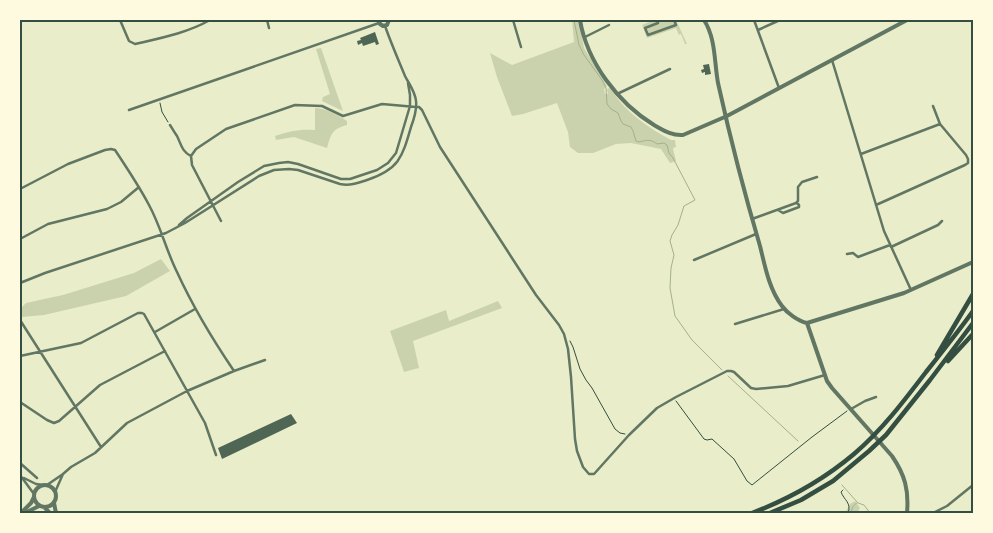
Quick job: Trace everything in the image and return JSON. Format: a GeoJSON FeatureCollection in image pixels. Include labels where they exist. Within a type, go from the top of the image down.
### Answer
{"type":"FeatureCollection","features":[{"type":"Feature","properties":{"kind":"highway"},"geometry":{"type":"LineString","coordinates":[[928,369],[973,294]]}},
{"type":"Feature","properties":{"kind":"highway"},"geometry":{"type":"LineString","coordinates":[[752,513],[784,500],[816,482],[867,442],[895,412],[973,311]]}},
{"type":"Feature","properties":{"kind":"highway"},"geometry":{"type":"LineString","coordinates":[[770,513],[801,500],[832,480],[869,451],[886,435],[973,323]]}},
{"type":"Feature","properties":{"kind":"highway"},"geometry":{"type":"LineString","coordinates":[[930,380],[973,334]]}},
{"type":"Feature","properties":{"kind":"street"},"geometry":{"type":"LineString","coordinates":[[120,20],[129,41],[135,44],[174,35],[210,20]]}},
{"type":"Feature","properties":{"kind":"street"},"geometry":{"type":"LineString","coordinates":[[267,20],[269,28]]}},
{"type":"Feature","properties":{"kind":"street"},"geometry":{"type":"LineString","coordinates":[[385,26],[389,20]]}},
{"type":"Feature","properties":{"kind":"street"},"geometry":{"type":"LineString","coordinates":[[513,20],[521,47]]}},
{"type":"Feature","properties":{"kind":"street"},"geometry":{"type":"LineString","coordinates":[[580,20],[588,48],[617,94],[647,120],[673,134],[683,135],[727,116],[906,20]]}},
{"type":"Feature","properties":{"kind":"street"},"geometry":{"type":"LineString","coordinates":[[661,30],[657,21],[646,28],[648,35],[676,25],[674,20]]}},
{"type":"Feature","properties":{"kind":"street"},"geometry":{"type":"LineString","coordinates":[[704,20],[712,39],[718,82],[756,234],[771,286],[784,309],[801,322],[807,323],[911,290],[973,262]]}},
{"type":"Feature","properties":{"kind":"street"},"geometry":{"type":"LineString","coordinates":[[754,20],[779,88]]}},
{"type":"Feature","properties":{"kind":"street"},"geometry":{"type":"LineString","coordinates":[[758,30],[780,20]]}},
{"type":"Feature","properties":{"kind":"street"},"geometry":{"type":"LineString","coordinates":[[20,283],[35,276],[163,234],[185,223],[259,176],[274,170],[298,170],[347,185],[383,174],[401,156],[416,106],[414,92],[385,26],[379,21],[130,110]]}},
{"type":"Feature","properties":{"kind":"street"},"geometry":{"type":"LineString","coordinates":[[585,37],[609,25]]}},
{"type":"Feature","properties":{"kind":"street"},"geometry":{"type":"LineString","coordinates":[[832,60],[884,231],[911,290]]}},
{"type":"Feature","properties":{"kind":"street"},"geometry":{"type":"LineString","coordinates":[[617,94],[670,70]]}},
{"type":"Feature","properties":{"kind":"street"},"geometry":{"type":"LineString","coordinates":[[177,227],[264,166],[288,162],[341,179],[350,179],[377,170],[388,163],[396,153],[410,106],[407,79]]}},
{"type":"Feature","properties":{"kind":"street"},"geometry":{"type":"LineString","coordinates":[[221,221],[192,164],[191,156],[196,149],[226,129],[295,105],[322,106],[343,116],[382,104],[416,106],[422,110],[440,146],[566,337],[571,377],[574,435],[583,467],[589,474],[594,474],[645,418],[657,408],[727,371],[734,372],[751,388],[756,389],[788,386],[824,375]]}},
{"type":"Feature","properties":{"kind":"street"},"geometry":{"type":"LineString","coordinates":[[876,205],[968,163],[966,155],[940,124],[933,106]]}},
{"type":"Feature","properties":{"kind":"street"},"geometry":{"type":"LineString","coordinates":[[860,155],[940,124]]}},
{"type":"Feature","properties":{"kind":"street"},"geometry":{"type":"LineString","coordinates":[[170,125],[182,149],[191,156]]}},
{"type":"Feature","properties":{"kind":"street"},"geometry":{"type":"LineString","coordinates":[[20,189],[68,164],[111,149],[115,150],[150,206],[163,234],[176,272],[234,371]]}},
{"type":"Feature","properties":{"kind":"street"},"geometry":{"type":"LineString","coordinates":[[752,219],[796,203],[798,201],[798,186],[802,182],[817,176]]}},
{"type":"Feature","properties":{"kind":"street"},"geometry":{"type":"LineString","coordinates":[[20,239],[48,224],[107,209],[121,202],[139,187]]}},
{"type":"Feature","properties":{"kind":"street"},"geometry":{"type":"LineString","coordinates":[[847,254],[853,253],[858,257],[890,246],[938,225],[942,221]]}},
{"type":"Feature","properties":{"kind":"street"},"geometry":{"type":"LineString","coordinates":[[694,260],[756,234]]}},
{"type":"Feature","properties":{"kind":"street"},"geometry":{"type":"LineString","coordinates":[[155,332],[196,309]]}},
{"type":"Feature","properties":{"kind":"street"},"geometry":{"type":"LineString","coordinates":[[735,324],[784,309]]}},
{"type":"Feature","properties":{"kind":"street"},"geometry":{"type":"LineString","coordinates":[[20,356],[81,343],[138,313],[144,314],[205,423],[216,455]]}},
{"type":"Feature","properties":{"kind":"street"},"geometry":{"type":"LineString","coordinates":[[20,320],[102,447]]}},
{"type":"Feature","properties":{"kind":"street"},"geometry":{"type":"LineString","coordinates":[[807,323],[824,375],[832,388],[848,410],[892,456],[898,466],[906,485],[907,512]]}},
{"type":"Feature","properties":{"kind":"street"},"geometry":{"type":"LineString","coordinates":[[20,402],[47,420],[59,421],[100,386],[165,351]]}},
{"type":"Feature","properties":{"kind":"street"},"geometry":{"type":"LineString","coordinates":[[21,513],[31,502],[36,489],[94,453],[127,423],[187,391],[265,360]]}},
{"type":"Feature","properties":{"kind":"street"},"geometry":{"type":"LineString","coordinates":[[848,410],[876,397]]}},
{"type":"Feature","properties":{"kind":"street"},"geometry":{"type":"LineString","coordinates":[[20,463],[37,478]]}},
{"type":"Feature","properties":{"kind":"street"},"geometry":{"type":"LineString","coordinates":[[25,513],[42,506],[50,506],[54,502],[55,492],[63,474]]}},
{"type":"Feature","properties":{"kind":"street"},"geometry":{"type":"LineString","coordinates":[[21,476],[36,484],[51,487],[55,492]]}},
{"type":"Feature","properties":{"kind":"street"},"geometry":{"type":"LineString","coordinates":[[21,476],[36,502],[50,513]]}},
{"type":"Feature","properties":{"kind":"street"},"geometry":{"type":"LineString","coordinates":[[932,513],[946,506],[973,484]]}},
{"type":"Feature","properties":{"kind":"street"},"geometry":{"type":"LineString","coordinates":[[54,502],[56,513]]}},
{"type":"Feature","properties":{"kind":"path"},"geometry":{"type":"LineString","coordinates":[[160,100],[162,112],[170,125]]}},
{"type":"Feature","properties":{"kind":"path"},"geometry":{"type":"LineString","coordinates":[[566,337],[573,347],[580,369],[586,380],[616,428],[623,434],[628,432]]}},
{"type":"Feature","properties":{"kind":"path"},"geometry":{"type":"LineString","coordinates":[[674,398],[704,439],[714,440],[734,459],[747,481],[752,485],[848,410]]}},
{"type":"Feature","properties":{"kind":"path"},"geometry":{"type":"LineString","coordinates":[[843,490],[841,492],[850,505],[848,513]]}},
{"type":"Feature","properties":{"kind":"green space"},"geometry":{"type":"Polygon","coordinates":[[[572,20],[579,20],[584,48],[607,86],[604,89],[605,94],[608,94],[607,89],[610,88],[622,104],[637,118],[662,135],[675,140],[676,147],[673,149],[676,161],[670,163],[661,149],[631,143],[616,144],[593,153],[578,153],[570,147],[568,132],[557,103],[512,116],[490,53],[512,65],[574,42],[572,20]]]}},
{"type":"Feature","properties":{"kind":"green space"},"geometry":{"type":"Polygon","coordinates":[[[654,20],[676,20],[687,44],[685,44],[676,28],[647,38],[642,25],[654,20]]]}},
{"type":"Feature","properties":{"kind":"green space"},"geometry":{"type":"Polygon","coordinates":[[[321,48],[343,111],[322,101],[323,97],[330,94],[316,49],[321,48]]]}},
{"type":"Feature","properties":{"kind":"green space"},"geometry":{"type":"Polygon","coordinates":[[[315,108],[336,114],[347,121],[347,125],[338,128],[333,133],[327,148],[294,137],[276,140],[275,136],[286,133],[299,130],[315,130],[315,108]]]}},
{"type":"Feature","properties":{"kind":"green space"},"geometry":{"type":"Polygon","coordinates":[[[161,259],[170,271],[126,296],[44,315],[22,317],[20,313],[20,309],[26,303],[63,295],[134,273],[161,259]]]}},
{"type":"Feature","properties":{"kind":"green space"},"geometry":{"type":"Polygon","coordinates":[[[498,301],[502,308],[413,341],[419,368],[404,372],[390,331],[446,310],[449,321],[498,301]]]}},
{"type":"Feature","properties":{"kind":"green space"},"geometry":{"type":"Polygon","coordinates":[[[855,501],[860,508],[857,513],[845,513],[850,504],[855,501]]]}},
{"type":"Feature","properties":{"kind":"building"},"geometry":{"type":"Polygon","coordinates":[[[375,32],[379,44],[376,45],[375,42],[363,46],[362,43],[358,45],[357,41],[361,40],[360,38],[375,32]]]}},
{"type":"Feature","properties":{"kind":"building"},"geometry":{"type":"Polygon","coordinates":[[[709,64],[711,74],[705,75],[705,72],[702,73],[701,70],[704,69],[703,65],[709,64]]]}},
{"type":"Feature","properties":{"kind":"building"},"geometry":{"type":"Polygon","coordinates":[[[291,414],[297,423],[222,459],[218,448],[291,414]]]}},
{"type":"Feature","properties":{"kind":"waterway"},"geometry":{"type":"LineString","coordinates":[[574,20],[579,45],[606,88],[607,104],[618,113],[623,124],[631,127],[636,141],[649,140],[657,144],[664,143],[667,145],[669,153],[695,200],[684,206],[670,241],[674,255],[670,288],[675,316],[692,340],[722,370]]}},
{"type":"Feature","properties":{"kind":"waterway"},"geometry":{"type":"LineString","coordinates":[[728,376],[798,441]]}},
{"type":"Feature","properties":{"kind":"waterway"},"geometry":{"type":"LineString","coordinates":[[842,485],[870,513]]}},
{"type":"Feature","properties":{"kind":"waterway"},"geometry":{"type":"LineString","coordinates":[[851,513],[857,503]]}}]}
